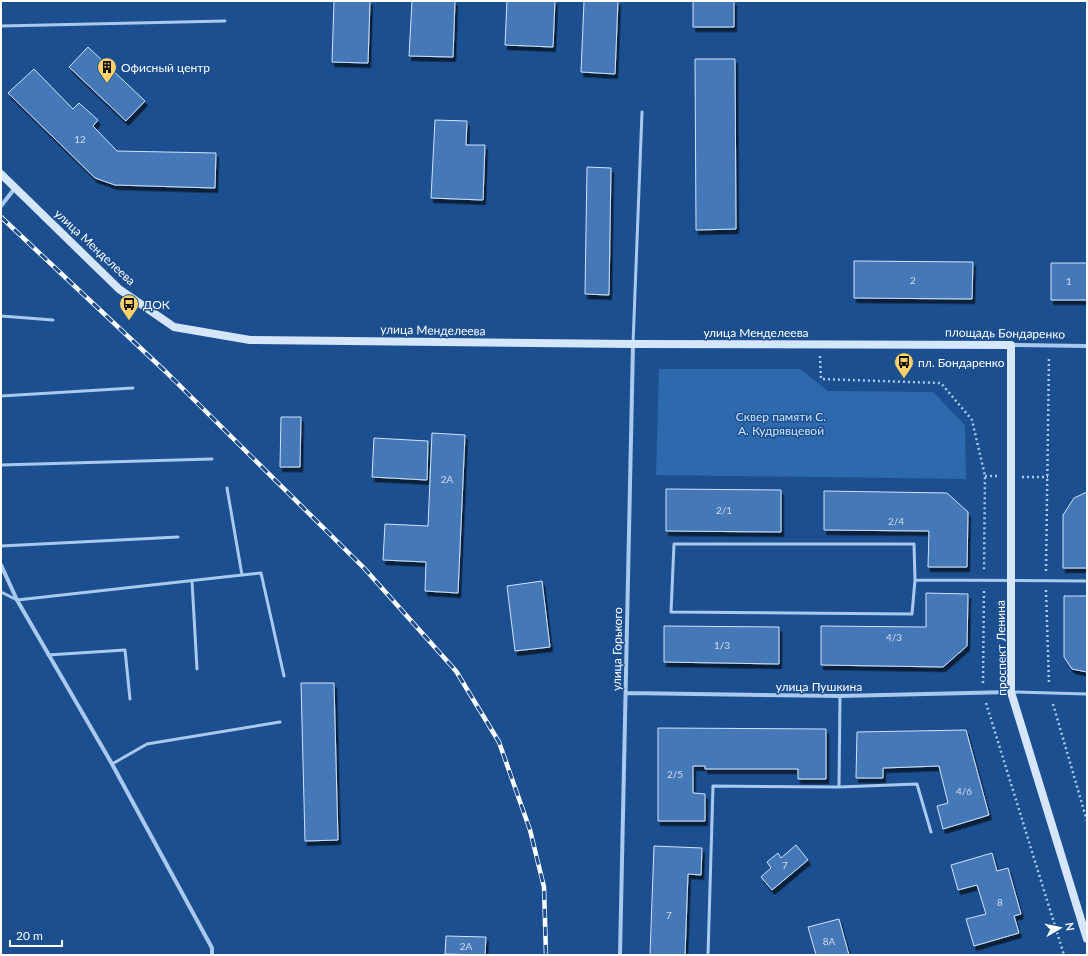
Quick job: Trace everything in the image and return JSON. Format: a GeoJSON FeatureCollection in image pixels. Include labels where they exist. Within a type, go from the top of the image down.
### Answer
{"type":"FeatureCollection","features":[{"type":"Feature","properties":{"kind":"main road","name":"улица Менделеева"},"geometry":{"type":"LineString","coordinates":[[1,174],[119,289],[174,327],[250,340],[923,345]]}},
{"type":"Feature","properties":{"kind":"main road","name":"площадь Бондаренко"},"geometry":{"type":"LineString","coordinates":[[923,345],[1011,345]]}},
{"type":"Feature","properties":{"kind":"main road","name":"проспект Ленина"},"geometry":{"type":"LineString","coordinates":[[1011,345],[1011,692],[1087,939]]}},
{"type":"Feature","properties":{"kind":"street"},"geometry":{"type":"LineString","coordinates":[[1,206],[15,188]]}},
{"type":"Feature","properties":{"kind":"street","name":"улица Горького"},"geometry":{"type":"LineString","coordinates":[[620,955],[633,344]]}},
{"type":"Feature","properties":{"kind":"street","name":"площадь Бондаренко"},"geometry":{"type":"LineString","coordinates":[[1011,345],[1087,346]]}},
{"type":"Feature","properties":{"kind":"street"},"geometry":{"type":"LineString","coordinates":[[1,566],[17,600],[112,764],[212,948],[212,955]]}},
{"type":"Feature","properties":{"kind":"street","name":"улица Пушкина"},"geometry":{"type":"LineString","coordinates":[[626,693],[840,696],[1011,692]]}},
{"type":"Feature","properties":{"kind":"lane"},"geometry":{"type":"LineString","coordinates":[[1,26],[225,21]]}},
{"type":"Feature","properties":{"kind":"lane"},"geometry":{"type":"LineString","coordinates":[[633,344],[642,112]]}},
{"type":"Feature","properties":{"kind":"lane"},"geometry":{"type":"LineString","coordinates":[[1,316],[53,320]]}},
{"type":"Feature","properties":{"kind":"lane"},"geometry":{"type":"LineString","coordinates":[[1,396],[133,388]]}},
{"type":"Feature","properties":{"kind":"lane"},"geometry":{"type":"LineString","coordinates":[[1,465],[212,459]]}},
{"type":"Feature","properties":{"kind":"lane"},"geometry":{"type":"LineString","coordinates":[[227,488],[242,575]]}},
{"type":"Feature","properties":{"kind":"lane"},"geometry":{"type":"LineString","coordinates":[[1,546],[178,537]]}},
{"type":"Feature","properties":{"kind":"lane"},"geometry":{"type":"LineString","coordinates":[[674,544],[914,544],[915,580],[912,614],[671,612],[674,544]]}},
{"type":"Feature","properties":{"kind":"lane"},"geometry":{"type":"LineString","coordinates":[[1,592],[17,600],[261,574],[284,676]]}},
{"type":"Feature","properties":{"kind":"lane"},"geometry":{"type":"LineString","coordinates":[[915,580],[1087,581]]}},
{"type":"Feature","properties":{"kind":"lane"},"geometry":{"type":"LineString","coordinates":[[192,581],[197,668]]}},
{"type":"Feature","properties":{"kind":"lane"},"geometry":{"type":"LineString","coordinates":[[48,655],[125,650],[130,699]]}},
{"type":"Feature","properties":{"kind":"lane"},"geometry":{"type":"LineString","coordinates":[[1011,692],[1087,694]]}},
{"type":"Feature","properties":{"kind":"lane"},"geometry":{"type":"LineString","coordinates":[[839,787],[840,696]]}},
{"type":"Feature","properties":{"kind":"lane"},"geometry":{"type":"LineString","coordinates":[[112,764],[147,744],[280,722]]}},
{"type":"Feature","properties":{"kind":"lane"},"geometry":{"type":"LineString","coordinates":[[708,955],[713,786],[839,787],[917,784],[930,832]]}},
{"type":"Feature","properties":{"kind":"path"},"geometry":{"type":"LineString","coordinates":[[820,344],[821,379],[941,383],[972,420],[985,476],[983,693],[1064,955]]}},
{"type":"Feature","properties":{"kind":"green space","name":"Сквер памяти С. А. Кудрявцевой"},"geometry":{"type":"Polygon","coordinates":[[[659,369],[800,369],[828,391],[933,392],[965,425],[966,479],[656,475],[659,369]]]}},
{"type":"Feature","properties":{"kind":"building"},"geometry":{"type":"Polygon","coordinates":[[[334,1],[370,1],[368,63],[332,62],[334,1]]]}},
{"type":"Feature","properties":{"kind":"building"},"geometry":{"type":"Polygon","coordinates":[[[412,1],[455,1],[453,57],[409,56],[412,1]]]}},
{"type":"Feature","properties":{"kind":"building"},"geometry":{"type":"Polygon","coordinates":[[[507,1],[555,1],[553,47],[505,45],[507,1]]]}},
{"type":"Feature","properties":{"kind":"building"},"geometry":{"type":"Polygon","coordinates":[[[584,1],[618,1],[615,74],[581,72],[584,1]]]}},
{"type":"Feature","properties":{"kind":"building"},"geometry":{"type":"Polygon","coordinates":[[[693,1],[734,1],[734,27],[693,27],[693,1]]]}},
{"type":"Feature","properties":{"kind":"building","name":"Офисный центр"},"geometry":{"type":"Polygon","coordinates":[[[88,47],[145,101],[126,121],[69,67],[88,47]]]}},
{"type":"Feature","properties":{"kind":"building"},"geometry":{"type":"Polygon","coordinates":[[[695,59],[735,59],[736,229],[696,230],[695,59]]]}},
{"type":"Feature","properties":{"kind":"building"},"geometry":{"type":"Polygon","coordinates":[[[34,69],[73,109],[79,103],[98,120],[93,126],[117,151],[216,153],[215,188],[115,185],[95,178],[8,93],[34,69]]]}},
{"type":"Feature","properties":{"kind":"building"},"geometry":{"type":"Polygon","coordinates":[[[435,120],[467,121],[466,145],[485,145],[483,200],[431,198],[435,120]]]}},
{"type":"Feature","properties":{"kind":"building"},"geometry":{"type":"Polygon","coordinates":[[[587,167],[611,168],[609,295],[585,294],[587,167]]]}},
{"type":"Feature","properties":{"kind":"building"},"geometry":{"type":"Polygon","coordinates":[[[854,261],[973,262],[972,299],[854,298],[854,261]]]}},
{"type":"Feature","properties":{"kind":"building"},"geometry":{"type":"Polygon","coordinates":[[[1051,263],[1087,263],[1087,300],[1051,300],[1051,263]]]}},
{"type":"Feature","properties":{"kind":"building"},"geometry":{"type":"Polygon","coordinates":[[[281,417],[301,417],[300,467],[280,467],[281,417]]]}},
{"type":"Feature","properties":{"kind":"building"},"geometry":{"type":"Polygon","coordinates":[[[432,433],[465,435],[458,593],[425,591],[426,562],[383,560],[385,524],[428,526],[432,433]]]}},
{"type":"Feature","properties":{"kind":"building"},"geometry":{"type":"Polygon","coordinates":[[[374,438],[428,441],[427,480],[372,477],[374,438]]]}},
{"type":"Feature","properties":{"kind":"building"},"geometry":{"type":"Polygon","coordinates":[[[666,489],[781,490],[781,532],[666,531],[666,489]]]}},
{"type":"Feature","properties":{"kind":"building"},"geometry":{"type":"Polygon","coordinates":[[[824,491],[947,493],[968,512],[967,567],[928,567],[929,531],[824,530],[824,491]]]}},
{"type":"Feature","properties":{"kind":"building"},"geometry":{"type":"Polygon","coordinates":[[[1087,492],[1087,568],[1063,568],[1063,515],[1074,498],[1087,492]]]}},
{"type":"Feature","properties":{"kind":"building"},"geometry":{"type":"Polygon","coordinates":[[[542,581],[550,647],[515,651],[507,586],[542,581]]]}},
{"type":"Feature","properties":{"kind":"building"},"geometry":{"type":"Polygon","coordinates":[[[926,593],[968,594],[967,646],[943,667],[821,665],[821,626],[926,627],[926,593]]]}},
{"type":"Feature","properties":{"kind":"building"},"geometry":{"type":"Polygon","coordinates":[[[1064,596],[1087,596],[1087,672],[1072,669],[1064,657],[1064,596]]]}},
{"type":"Feature","properties":{"kind":"building"},"geometry":{"type":"Polygon","coordinates":[[[664,626],[779,627],[779,664],[664,662],[664,626]]]}},
{"type":"Feature","properties":{"kind":"building"},"geometry":{"type":"Polygon","coordinates":[[[301,683],[334,683],[338,840],[305,841],[301,683]]]}},
{"type":"Feature","properties":{"kind":"building"},"geometry":{"type":"Polygon","coordinates":[[[658,728],[826,729],[826,779],[798,779],[798,769],[705,769],[705,766],[693,766],[693,793],[705,794],[705,821],[658,821],[658,728]]]}},
{"type":"Feature","properties":{"kind":"building"},"geometry":{"type":"Polygon","coordinates":[[[966,730],[989,815],[943,829],[937,806],[948,803],[939,766],[883,768],[883,778],[856,778],[857,732],[966,730]]]}},
{"type":"Feature","properties":{"kind":"building"},"geometry":{"type":"Polygon","coordinates":[[[796,845],[808,860],[772,890],[761,877],[771,868],[767,862],[778,853],[781,858],[796,845]]]}},
{"type":"Feature","properties":{"kind":"building"},"geometry":{"type":"Polygon","coordinates":[[[654,846],[702,848],[701,875],[688,874],[685,955],[650,955],[654,846]]]}},
{"type":"Feature","properties":{"kind":"building"},"geometry":{"type":"Polygon","coordinates":[[[992,853],[997,871],[1008,868],[1021,914],[1014,916],[1019,933],[974,946],[966,919],[986,914],[977,885],[958,890],[951,865],[992,853]]]}},
{"type":"Feature","properties":{"kind":"building"},"geometry":{"type":"Polygon","coordinates":[[[839,919],[849,955],[816,955],[808,927],[839,919]]]}},
{"type":"Feature","properties":{"kind":"building"},"geometry":{"type":"Polygon","coordinates":[[[446,936],[486,937],[485,955],[445,954],[446,936]]]}},
{"type":"Feature","properties":{"kind":"railway"},"geometry":{"type":"LineString","coordinates":[[1,217],[166,372],[364,568],[456,671],[499,742],[530,830],[544,887],[546,955]]}},
{"type":"Feature","properties":{"kind":"place","name":"Офисный центр"},"geometry":{"type":"Point","coordinates":[107,84]}},
{"type":"Feature","properties":{"kind":"place","name":"ДОК"},"geometry":{"type":"Point","coordinates":[129,321]}},
{"type":"Feature","properties":{"kind":"place","name":"пл. Бондаренко"},"geometry":{"type":"Point","coordinates":[904,379]}}]}
